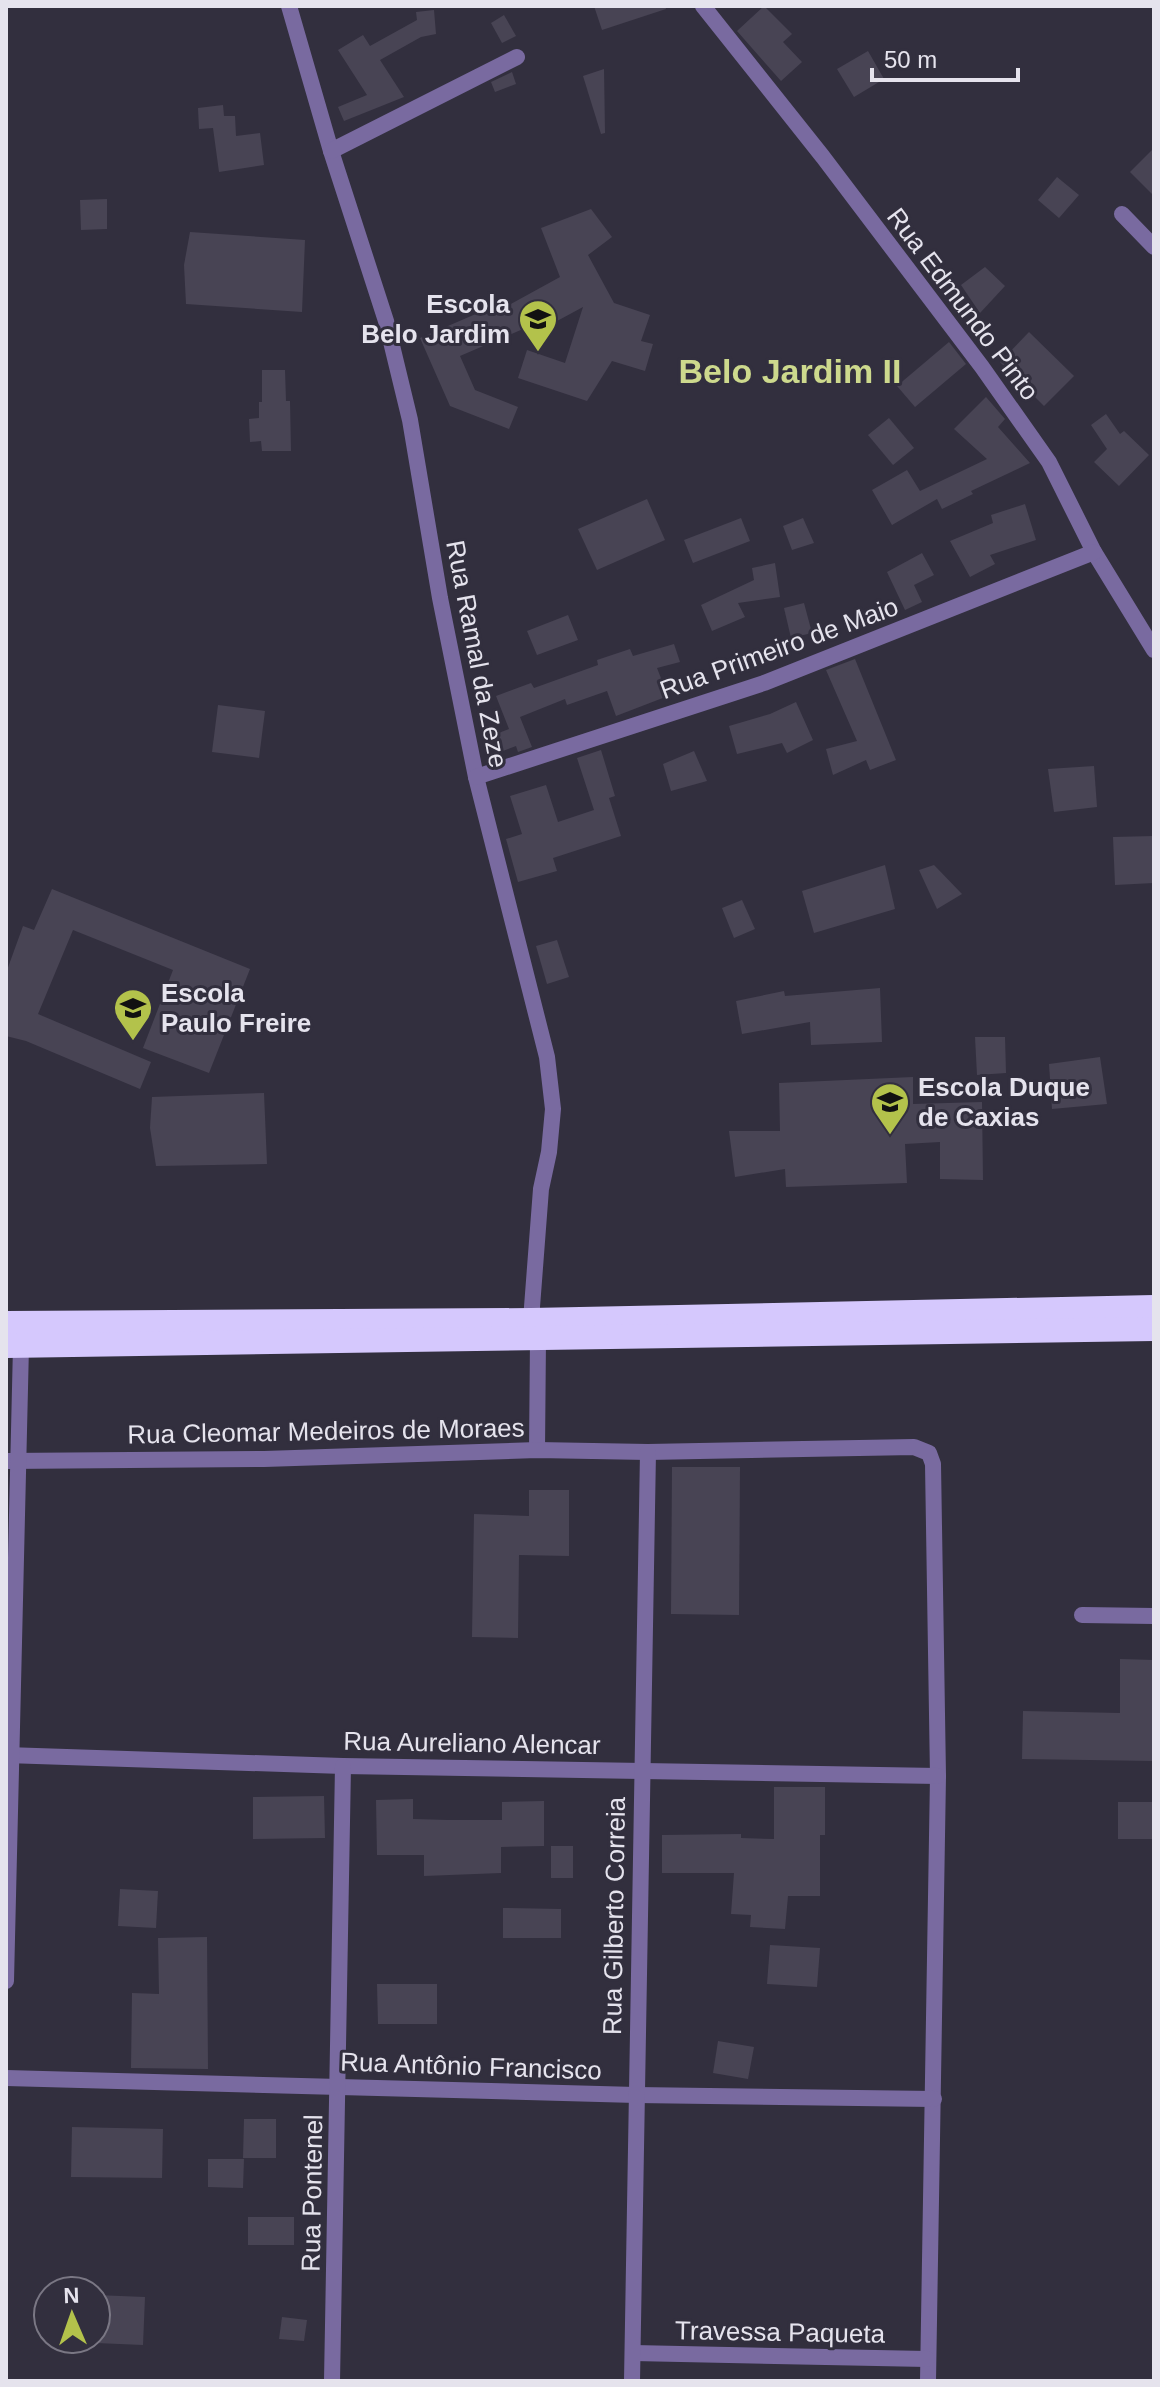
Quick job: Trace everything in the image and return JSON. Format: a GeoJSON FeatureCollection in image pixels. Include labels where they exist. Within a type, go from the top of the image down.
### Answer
{"type":"FeatureCollection","features":[{"type":"Feature","properties":{"kind":"highway"},"geometry":{"type":"LineString","coordinates":[[14,1346],[1154,1307]]}},
{"type":"Feature","properties":{"kind":"highway"},"geometry":{"type":"LineString","coordinates":[[6,1323],[534,1330],[1154,1329]]}},
{"type":"Feature","properties":{"kind":"street","name":"Rua Ramal da Zeze"},"geometry":{"type":"LineString","coordinates":[[289,6],[331,151],[386,321],[410,420],[440,598],[476,777],[551,1084],[553,1109],[549,1152],[541,1189],[534,1330],[537,1450]]}},
{"type":"Feature","properties":{"kind":"street","name":"Rua Edmundo Pinto"},"geometry":{"type":"LineString","coordinates":[[703,6],[823,157],[982,367],[1049,462],[1094,552],[1154,650]]}},
{"type":"Feature","properties":{"kind":"street"},"geometry":{"type":"LineString","coordinates":[[331,151],[517,57]]}},
{"type":"Feature","properties":{"kind":"street"},"geometry":{"type":"LineString","coordinates":[[1122,214],[1154,247]]}},
{"type":"Feature","properties":{"kind":"street","name":"Rua Primeiro de Maio"},"geometry":{"type":"LineString","coordinates":[[476,777],[764,683],[1094,552]]}},
{"type":"Feature","properties":{"kind":"street"},"geometry":{"type":"LineString","coordinates":[[6,1981],[14,1346]]}},
{"type":"Feature","properties":{"kind":"street"},"geometry":{"type":"LineString","coordinates":[[648,1452],[914,1447],[929,1453],[933,1464],[938,1776],[928,2381]]}},
{"type":"Feature","properties":{"kind":"street","name":"Rua Cleomar Medeiros de Moraes"},"geometry":{"type":"LineString","coordinates":[[12,1461],[264,1459],[537,1450],[648,1452]]}},
{"type":"Feature","properties":{"kind":"street","name":"Rua Gilberto Correia"},"geometry":{"type":"LineString","coordinates":[[632,2381],[640,1769],[648,1452]]}},
{"type":"Feature","properties":{"kind":"street"},"geometry":{"type":"LineString","coordinates":[[1082,1615],[1154,1616]]}},
{"type":"Feature","properties":{"kind":"street","name":"Rua Aureliano Alencar"},"geometry":{"type":"LineString","coordinates":[[9,1755],[343,1766],[938,1776]]}},
{"type":"Feature","properties":{"kind":"street","name":"Rua Pontenel"},"geometry":{"type":"LineString","coordinates":[[332,2381],[343,1766]]}},
{"type":"Feature","properties":{"kind":"street","name":"Rua Antônio Francisco"},"geometry":{"type":"LineString","coordinates":[[6,2078],[636,2095],[934,2099]]}},
{"type":"Feature","properties":{"kind":"street","name":"Travessa Paqueta"},"geometry":{"type":"LineString","coordinates":[[633,2353],[927,2359]]}},
{"type":"Feature","properties":{"kind":"building"},"geometry":{"type":"Polygon","coordinates":[[[594,6],[665,6],[666,9],[602,30],[594,6]]]}},
{"type":"Feature","properties":{"kind":"building"},"geometry":{"type":"Polygon","coordinates":[[[764,6],[792,34],[783,42],[802,62],[781,81],[737,31],[764,6]]]}},
{"type":"Feature","properties":{"kind":"building"},"geometry":{"type":"Polygon","coordinates":[[[434,10],[436,34],[421,37],[380,60],[404,97],[344,121],[338,107],[367,95],[338,50],[363,35],[370,46],[417,20],[416,12],[434,10]]]}},
{"type":"Feature","properties":{"kind":"building"},"geometry":{"type":"Polygon","coordinates":[[[504,15],[516,36],[502,43],[491,23],[504,15]]]}},
{"type":"Feature","properties":{"kind":"building"},"geometry":{"type":"Polygon","coordinates":[[[868,51],[884,79],[854,97],[837,69],[868,51]]]}},
{"type":"Feature","properties":{"kind":"building"},"geometry":{"type":"Polygon","coordinates":[[[604,69],[605,133],[601,134],[583,76],[604,69]]]}},
{"type":"Feature","properties":{"kind":"building"},"geometry":{"type":"Polygon","coordinates":[[[512,72],[516,84],[495,92],[491,82],[512,72]]]}},
{"type":"Feature","properties":{"kind":"building"},"geometry":{"type":"Polygon","coordinates":[[[223,105],[224,116],[235,116],[236,136],[260,133],[264,165],[219,172],[213,128],[199,129],[198,108],[223,105]]]}},
{"type":"Feature","properties":{"kind":"building"},"geometry":{"type":"Polygon","coordinates":[[[1154,148],[1154,196],[1130,172],[1154,148]]]}},
{"type":"Feature","properties":{"kind":"building"},"geometry":{"type":"Polygon","coordinates":[[[1057,177],[1079,195],[1059,218],[1038,200],[1057,177]]]}},
{"type":"Feature","properties":{"kind":"building"},"geometry":{"type":"Polygon","coordinates":[[[107,199],[107,229],[81,230],[80,200],[107,199]]]}},
{"type":"Feature","properties":{"kind":"building"},"geometry":{"type":"Polygon","coordinates":[[[591,209],[612,237],[588,255],[614,303],[650,315],[641,341],[653,344],[645,371],[612,361],[587,401],[518,378],[527,350],[565,363],[583,307],[533,334],[537,323],[460,356],[475,390],[518,407],[509,429],[450,406],[420,338],[506,301],[509,305],[560,277],[541,228],[591,209]]]}},
{"type":"Feature","properties":{"kind":"building"},"geometry":{"type":"Polygon","coordinates":[[[190,232],[305,240],[302,312],[186,304],[184,265],[190,232]]]}},
{"type":"Feature","properties":{"kind":"building"},"geometry":{"type":"Polygon","coordinates":[[[985,267],[1005,286],[980,313],[961,285],[985,267]]]}},
{"type":"Feature","properties":{"kind":"building"},"geometry":{"type":"Polygon","coordinates":[[[1029,332],[1074,376],[1044,406],[1000,362],[1029,332]]]}},
{"type":"Feature","properties":{"kind":"building"},"geometry":{"type":"Polygon","coordinates":[[[949,342],[966,364],[915,407],[897,386],[949,342]]]}},
{"type":"Feature","properties":{"kind":"building"},"geometry":{"type":"Polygon","coordinates":[[[262,370],[285,370],[286,401],[290,401],[291,451],[262,451],[261,441],[250,442],[249,419],[259,418],[259,402],[262,402],[262,370]]]}},
{"type":"Feature","properties":{"kind":"building"},"geometry":{"type":"Polygon","coordinates":[[[986,397],[1005,419],[998,427],[1030,463],[971,491],[973,494],[942,509],[937,499],[892,525],[872,490],[907,470],[920,491],[987,459],[954,429],[986,397]]]}},
{"type":"Feature","properties":{"kind":"building"},"geometry":{"type":"Polygon","coordinates":[[[1106,414],[1120,434],[1124,431],[1149,455],[1119,486],[1094,462],[1107,449],[1091,425],[1106,414]]]}},
{"type":"Feature","properties":{"kind":"building"},"geometry":{"type":"Polygon","coordinates":[[[889,418],[914,448],[893,465],[868,435],[889,418]]]}},
{"type":"Feature","properties":{"kind":"building"},"geometry":{"type":"Polygon","coordinates":[[[647,499],[665,540],[597,570],[578,529],[647,499]]]}},
{"type":"Feature","properties":{"kind":"building"},"geometry":{"type":"Polygon","coordinates":[[[1025,504],[1036,540],[990,555],[995,564],[970,577],[950,541],[993,523],[991,515],[1025,504]]]}},
{"type":"Feature","properties":{"kind":"building"},"geometry":{"type":"Polygon","coordinates":[[[741,518],[750,541],[693,563],[684,540],[741,518]]]}},
{"type":"Feature","properties":{"kind":"building"},"geometry":{"type":"Polygon","coordinates":[[[803,518],[814,543],[792,550],[783,526],[803,518]]]}},
{"type":"Feature","properties":{"kind":"building"},"geometry":{"type":"Polygon","coordinates":[[[922,553],[934,575],[914,585],[922,602],[905,610],[887,572],[922,553]]]}},
{"type":"Feature","properties":{"kind":"building"},"geometry":{"type":"Polygon","coordinates":[[[775,563],[780,597],[738,603],[745,617],[712,631],[701,605],[754,580],[752,568],[775,563]]]}},
{"type":"Feature","properties":{"kind":"building"},"geometry":{"type":"Polygon","coordinates":[[[804,603],[812,633],[791,638],[784,608],[804,603]]]}},
{"type":"Feature","properties":{"kind":"building"},"geometry":{"type":"Polygon","coordinates":[[[568,615],[578,640],[537,655],[527,631],[568,615]]]}},
{"type":"Feature","properties":{"kind":"building"},"geometry":{"type":"Polygon","coordinates":[[[674,644],[680,662],[657,668],[668,696],[616,716],[607,691],[567,705],[565,699],[520,717],[532,747],[518,752],[516,746],[503,751],[496,734],[509,729],[496,696],[531,683],[534,688],[598,665],[597,660],[630,649],[633,656],[674,644]]]}},
{"type":"Feature","properties":{"kind":"building"},"geometry":{"type":"Polygon","coordinates":[[[855,659],[896,760],[870,770],[866,760],[833,775],[826,749],[857,741],[826,670],[855,659]]]}},
{"type":"Feature","properties":{"kind":"building"},"geometry":{"type":"Polygon","coordinates":[[[796,702],[813,740],[787,753],[782,743],[737,754],[729,726],[770,714],[796,702]]]}},
{"type":"Feature","properties":{"kind":"building"},"geometry":{"type":"Polygon","coordinates":[[[218,705],[265,711],[259,758],[212,752],[218,705]]]}},
{"type":"Feature","properties":{"kind":"building"},"geometry":{"type":"Polygon","coordinates":[[[601,750],[615,796],[609,798],[621,836],[553,858],[557,871],[518,882],[506,839],[522,834],[510,796],[546,785],[558,822],[594,810],[577,758],[601,750]]]}},
{"type":"Feature","properties":{"kind":"building"},"geometry":{"type":"Polygon","coordinates":[[[694,751],[707,781],[671,791],[663,764],[694,751]]]}},
{"type":"Feature","properties":{"kind":"building"},"geometry":{"type":"Polygon","coordinates":[[[1094,766],[1097,807],[1054,812],[1048,769],[1094,766]]]}},
{"type":"Feature","properties":{"kind":"building"},"geometry":{"type":"Polygon","coordinates":[[[1154,836],[1154,883],[1115,885],[1113,837],[1154,836]]]}},
{"type":"Feature","properties":{"kind":"building"},"geometry":{"type":"Polygon","coordinates":[[[885,865],[895,909],[814,933],[802,891],[885,865]]]}},
{"type":"Feature","properties":{"kind":"building"},"geometry":{"type":"Polygon","coordinates":[[[934,865],[962,894],[937,909],[919,870],[934,865]]]}},
{"type":"Feature","properties":{"kind":"building"},"geometry":{"type":"Polygon","coordinates":[[[52,889],[250,969],[209,1073],[143,1048],[173,970],[73,930],[38,1014],[151,1062],[140,1089],[26,1041],[6,1036],[6,973],[23,926],[34,930],[52,889]]]}},
{"type":"Feature","properties":{"kind":"building"},"geometry":{"type":"Polygon","coordinates":[[[742,900],[755,929],[734,938],[722,908],[742,900]]]}},
{"type":"Feature","properties":{"kind":"building"},"geometry":{"type":"Polygon","coordinates":[[[557,940],[569,977],[547,984],[536,946],[557,940]]]}},
{"type":"Feature","properties":{"kind":"building"},"geometry":{"type":"Polygon","coordinates":[[[880,988],[882,1042],[811,1045],[810,1022],[742,1034],[736,1001],[784,991],[785,996],[880,988]]]}},
{"type":"Feature","properties":{"kind":"building"},"geometry":{"type":"Polygon","coordinates":[[[975,1037],[1005,1037],[1006,1073],[977,1075],[975,1037]]]}},
{"type":"Feature","properties":{"kind":"building"},"geometry":{"type":"Polygon","coordinates":[[[1100,1057],[1107,1104],[1052,1109],[1049,1064],[1100,1057]]]}},
{"type":"Feature","properties":{"kind":"building"},"geometry":{"type":"Polygon","coordinates":[[[913,1077],[913,1104],[982,1102],[983,1180],[940,1179],[940,1142],[905,1144],[907,1183],[786,1187],[785,1169],[735,1177],[729,1131],[780,1131],[779,1083],[913,1077]]]}},
{"type":"Feature","properties":{"kind":"building"},"geometry":{"type":"Polygon","coordinates":[[[264,1093],[267,1164],[156,1166],[150,1128],[152,1097],[264,1093]]]}},
{"type":"Feature","properties":{"kind":"building"},"geometry":{"type":"Polygon","coordinates":[[[672,1467],[740,1467],[739,1615],[671,1614],[672,1467]]]}},
{"type":"Feature","properties":{"kind":"building"},"geometry":{"type":"Polygon","coordinates":[[[529,1490],[569,1490],[569,1556],[519,1555],[518,1638],[472,1637],[474,1514],[529,1516],[529,1490]]]}},
{"type":"Feature","properties":{"kind":"building"},"geometry":{"type":"Polygon","coordinates":[[[1120,1659],[1154,1660],[1154,1761],[1022,1759],[1023,1711],[1120,1713],[1120,1659]]]}},
{"type":"Feature","properties":{"kind":"building"},"geometry":{"type":"Polygon","coordinates":[[[774,1787],[825,1787],[825,1835],[820,1835],[820,1896],[788,1896],[785,1929],[750,1927],[751,1915],[731,1914],[734,1873],[662,1873],[662,1835],[741,1834],[741,1838],[774,1839],[774,1787]]]}},
{"type":"Feature","properties":{"kind":"building"},"geometry":{"type":"Polygon","coordinates":[[[324,1796],[325,1838],[253,1839],[253,1797],[324,1796]]]}},
{"type":"Feature","properties":{"kind":"building"},"geometry":{"type":"Polygon","coordinates":[[[413,1799],[413,1819],[448,1820],[502,1820],[502,1802],[544,1801],[544,1846],[501,1847],[501,1873],[424,1876],[424,1855],[377,1855],[376,1800],[413,1799]]]}},
{"type":"Feature","properties":{"kind":"building"},"geometry":{"type":"Polygon","coordinates":[[[1118,1802],[1154,1802],[1154,1839],[1118,1839],[1118,1802]]]}},
{"type":"Feature","properties":{"kind":"building"},"geometry":{"type":"Polygon","coordinates":[[[551,1846],[573,1846],[573,1878],[551,1878],[551,1846]]]}},
{"type":"Feature","properties":{"kind":"building"},"geometry":{"type":"Polygon","coordinates":[[[120,1889],[158,1891],[156,1928],[118,1926],[120,1889]]]}},
{"type":"Feature","properties":{"kind":"building"},"geometry":{"type":"Polygon","coordinates":[[[503,1908],[561,1909],[561,1938],[503,1938],[503,1908]]]}},
{"type":"Feature","properties":{"kind":"building"},"geometry":{"type":"Polygon","coordinates":[[[207,1937],[208,2069],[131,2068],[132,1993],[159,1994],[158,1938],[207,1937]]]}},
{"type":"Feature","properties":{"kind":"building"},"geometry":{"type":"Polygon","coordinates":[[[770,1945],[820,1948],[817,1987],[767,1984],[770,1945]]]}},
{"type":"Feature","properties":{"kind":"building"},"geometry":{"type":"Polygon","coordinates":[[[377,1984],[437,1984],[437,2024],[378,2024],[377,1984]]]}},
{"type":"Feature","properties":{"kind":"building"},"geometry":{"type":"Polygon","coordinates":[[[718,2041],[754,2047],[748,2079],[713,2073],[718,2041]]]}},
{"type":"Feature","properties":{"kind":"building"},"geometry":{"type":"Polygon","coordinates":[[[244,2119],[276,2119],[276,2158],[243,2158],[244,2119]]]}},
{"type":"Feature","properties":{"kind":"building"},"geometry":{"type":"Polygon","coordinates":[[[72,2127],[163,2129],[162,2178],[71,2177],[72,2127]]]}},
{"type":"Feature","properties":{"kind":"building"},"geometry":{"type":"Polygon","coordinates":[[[208,2159],[244,2159],[243,2188],[208,2187],[208,2159]]]}},
{"type":"Feature","properties":{"kind":"building"},"geometry":{"type":"Polygon","coordinates":[[[248,2217],[294,2217],[294,2245],[248,2245],[248,2217]]]}},
{"type":"Feature","properties":{"kind":"building"},"geometry":{"type":"Polygon","coordinates":[[[112,2296],[145,2297],[143,2345],[112,2344],[112,2296]]]}},
{"type":"Feature","properties":{"kind":"building"},"geometry":{"type":"Polygon","coordinates":[[[282,2317],[307,2320],[304,2341],[279,2339],[282,2317]]]}},
{"type":"Feature","properties":{"kind":"place","name":"Escola Belo Jardim"},"geometry":{"type":"Point","coordinates":[538,353]}},
{"type":"Feature","properties":{"kind":"place","name":"Escola Paulo Freire"},"geometry":{"type":"Point","coordinates":[133,1042]}},
{"type":"Feature","properties":{"kind":"place","name":"Escola Duque de Caxias"},"geometry":{"type":"Point","coordinates":[890,1136]}},
{"type":"Feature","properties":{"kind":"district","name":"Belo Jardim II"},"geometry":{"type":"Point","coordinates":[790,371]}}]}
